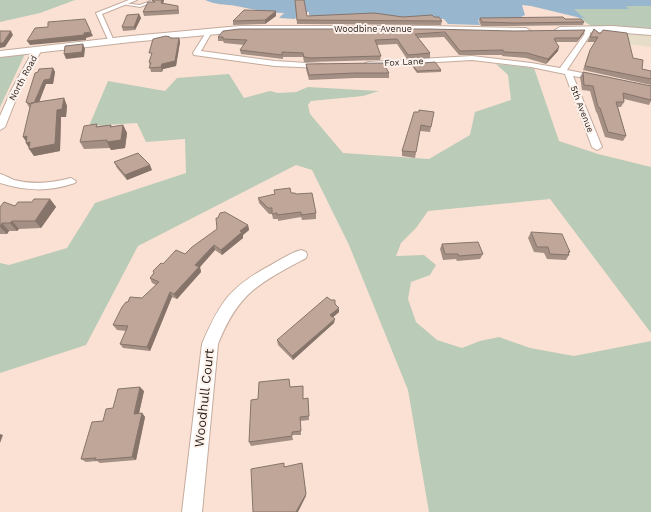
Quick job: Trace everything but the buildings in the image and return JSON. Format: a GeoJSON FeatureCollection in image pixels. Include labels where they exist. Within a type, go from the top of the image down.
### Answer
{"type":"FeatureCollection","features":[{"type":"Feature","properties":{"kind":"main road","name":"Woodbine Avenue"},"geometry":{"type":"LineString","coordinates":[[0,54],[37,51],[111,41],[240,29],[428,29],[536,31]]}},
{"type":"Feature","properties":{"kind":"main road"},"geometry":{"type":"LineString","coordinates":[[551,31],[619,29],[651,32]]}},
{"type":"Feature","properties":{"kind":"street"},"geometry":{"type":"LineString","coordinates":[[111,41],[99,13],[134,0]]}},
{"type":"Feature","properties":{"kind":"street"},"geometry":{"type":"LineString","coordinates":[[566,71],[587,35],[588,30]]}},
{"type":"Feature","properties":{"kind":"street"},"geometry":{"type":"LineString","coordinates":[[209,32],[197,53],[310,66],[333,66]]}},
{"type":"Feature","properties":{"kind":"street","name":"North Road"},"geometry":{"type":"LineString","coordinates":[[0,128],[16,89],[37,51]]}},
{"type":"Feature","properties":{"kind":"street","name":"Fox Lane"},"geometry":{"type":"LineString","coordinates":[[357,65],[472,58],[566,71],[606,79]]}},
{"type":"Feature","properties":{"kind":"street","name":"5th Avenue"},"geometry":{"type":"LineString","coordinates":[[566,71],[596,147]]}},
{"type":"Feature","properties":{"kind":"street"},"geometry":{"type":"LineString","coordinates":[[0,177],[3,180],[28,187],[53,186],[71,181]]}},
{"type":"Feature","properties":{"kind":"street","name":"Woodhull Court"},"geometry":{"type":"LineString","coordinates":[[192,512],[210,344],[220,319],[238,294],[259,279],[301,255]]}},
{"type":"Feature","properties":{"kind":"lane"},"geometry":{"type":"LineString","coordinates":[[123,4],[140,6],[154,1]]}},
{"type":"Feature","properties":{"kind":"shaded area"},"geometry":{"type":"Polygon","coordinates":[[[617,31],[651,35],[651,47],[628,44],[617,31]]]}},
{"type":"Feature","properties":{"kind":"green space"},"geometry":{"type":"Polygon","coordinates":[[[0,0],[75,0],[40,13],[0,22],[0,0]]]}},
{"type":"Feature","properties":{"kind":"green space"},"geometry":{"type":"Polygon","coordinates":[[[625,6],[651,6],[651,31],[593,27],[577,17],[584,19],[573,9],[628,9],[625,6]]]}},
{"type":"Feature","properties":{"kind":"green space"},"geometry":{"type":"Polygon","coordinates":[[[25,54],[0,107],[0,57],[25,54]]]}},
{"type":"Feature","properties":{"kind":"green space"},"geometry":{"type":"Polygon","coordinates":[[[496,64],[534,68],[559,141],[598,154],[651,167],[651,333],[550,199],[428,211],[416,228],[401,243],[396,256],[424,255],[436,265],[430,275],[411,282],[408,299],[416,322],[437,340],[462,348],[480,341],[499,337],[530,348],[574,356],[651,341],[651,512],[429,512],[408,390],[349,245],[312,170],[296,165],[138,246],[86,345],[0,373],[0,263],[9,265],[67,248],[95,203],[186,173],[185,139],[146,142],[137,123],[89,126],[108,81],[165,91],[177,78],[229,74],[244,98],[270,91],[278,93],[296,92],[308,87],[379,91],[363,96],[311,101],[308,105],[310,114],[343,153],[429,159],[470,135],[475,112],[511,100],[508,75],[496,64]]]}},
{"type":"Feature","properties":{"kind":"water"},"geometry":{"type":"Polygon","coordinates":[[[205,0],[651,0],[651,6],[626,6],[629,9],[574,9],[585,19],[522,5],[525,15],[521,17],[478,20],[480,25],[448,24],[444,19],[383,16],[383,14],[316,18],[309,15],[309,12],[299,12],[295,19],[279,18],[284,13],[266,12],[216,4],[205,0]]]}}]}
